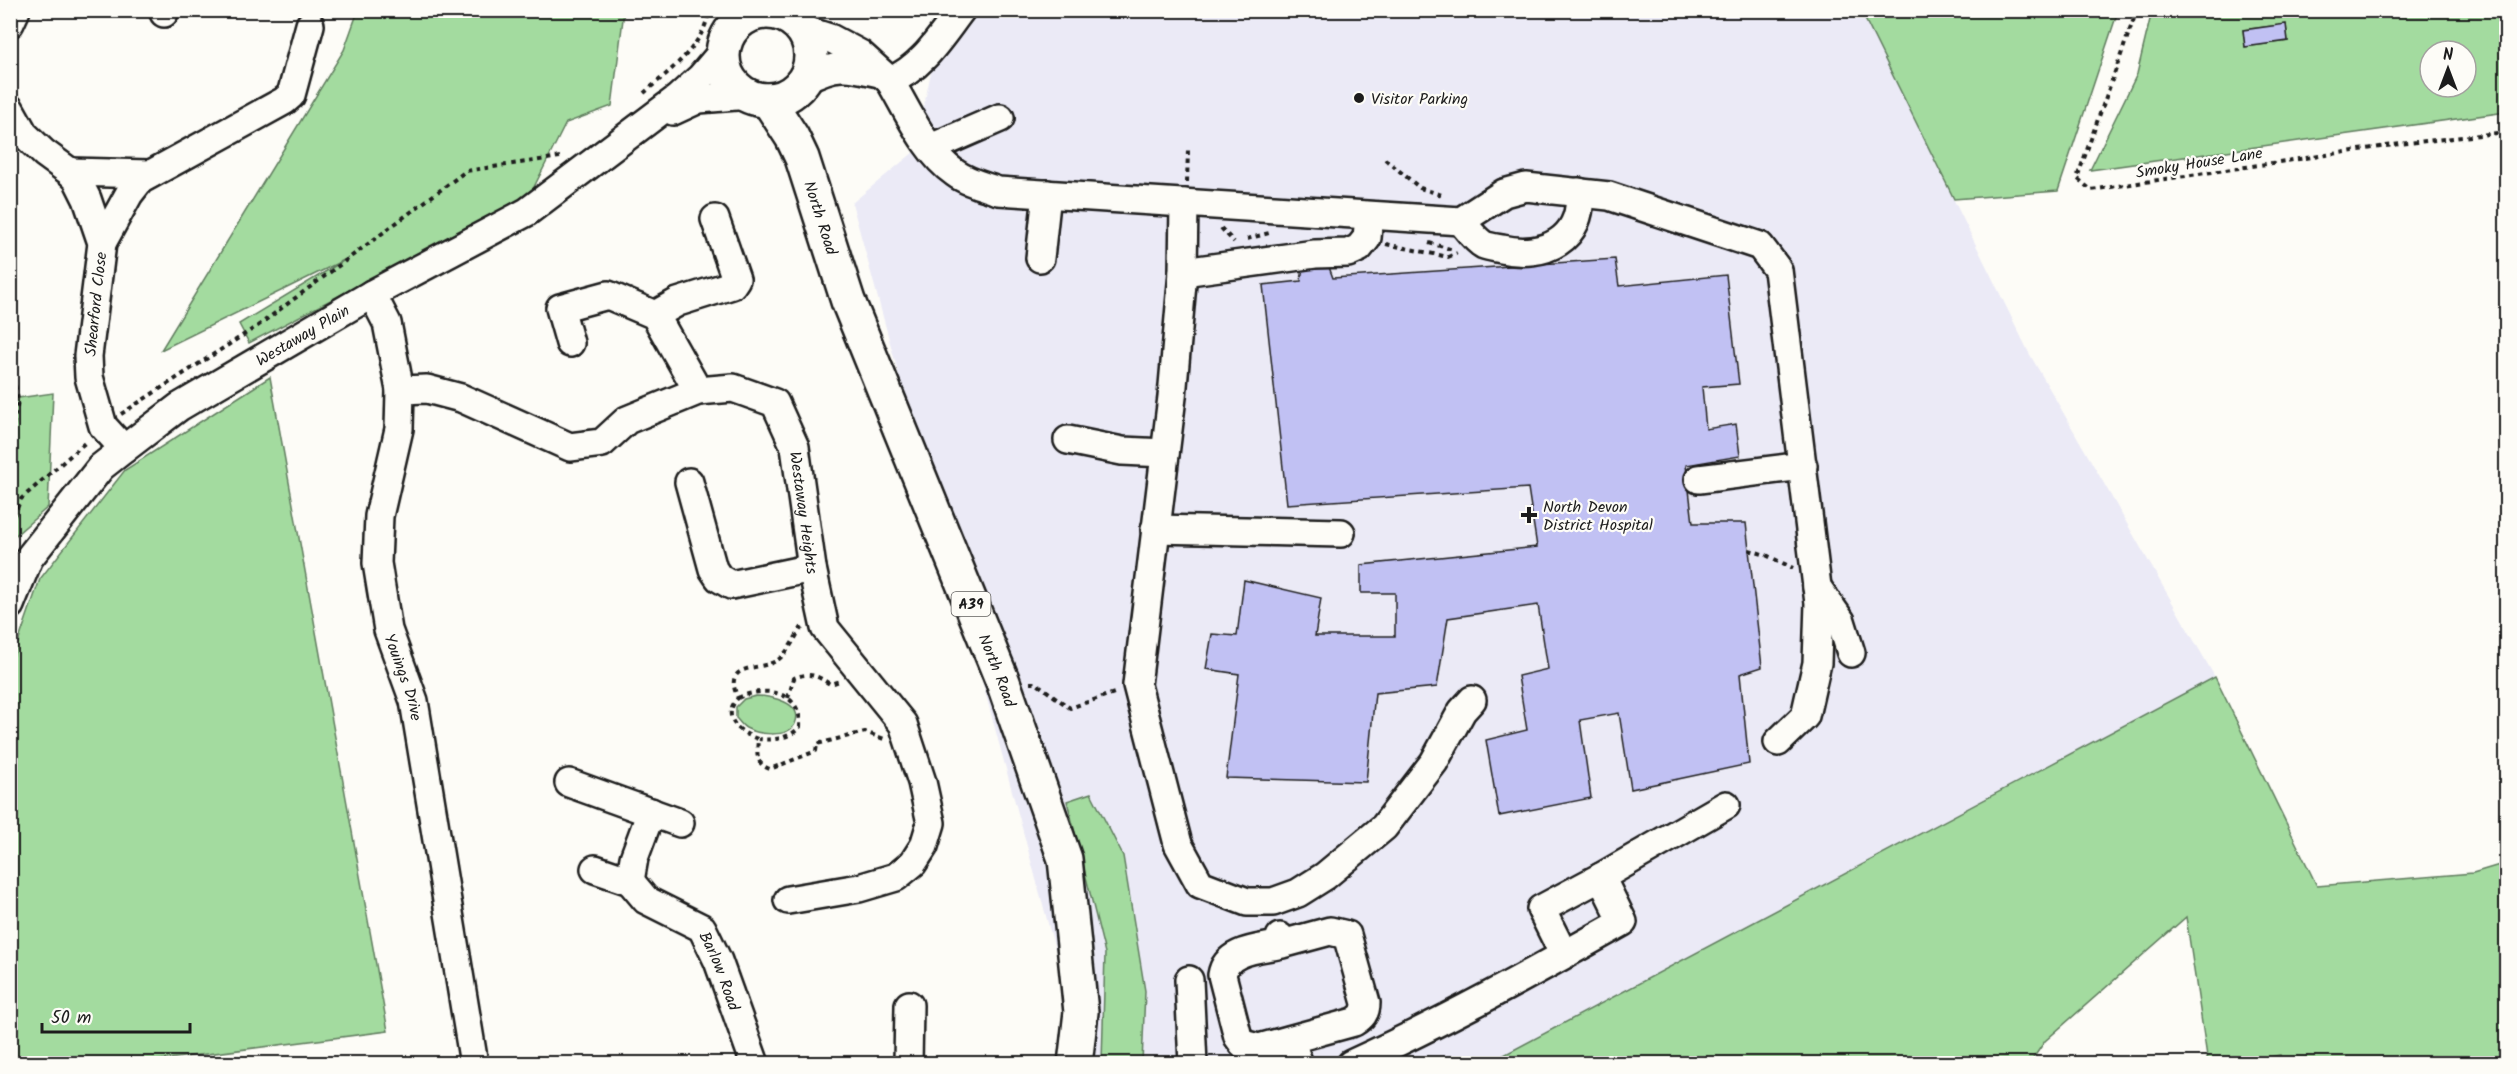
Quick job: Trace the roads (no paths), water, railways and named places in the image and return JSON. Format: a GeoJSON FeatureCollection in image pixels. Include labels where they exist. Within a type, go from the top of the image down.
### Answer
{"type":"FeatureCollection","features":[{"type":"Feature","properties":{"kind":"main road"},"geometry":{"type":"LineString","coordinates":[[724,47],[729,34],[745,18],[755,14],[785,17],[807,36],[811,62],[802,82],[780,98],[758,98],[741,91],[729,77],[725,68],[724,47],[725,10]]}},
{"type":"Feature","properties":{"kind":"main road","name":"North Road"},"geometry":{"type":"LineString","coordinates":[[802,82],[802,158]]}},
{"type":"Feature","properties":{"kind":"main road","name":"North Road"},"geometry":{"type":"LineString","coordinates":[[758,98],[792,137],[802,158],[848,301],[1003,682],[1065,859],[1081,1012],[1075,1064]]}},
{"type":"Feature","properties":{"kind":"street"},"geometry":{"type":"LineString","coordinates":[[10,22],[16,10]]}},
{"type":"Feature","properties":{"kind":"street"},"geometry":{"type":"LineString","coordinates":[[802,82],[826,68],[847,66],[885,78],[904,76],[923,59],[961,10]]}},
{"type":"Feature","properties":{"kind":"street"},"geometry":{"type":"LineString","coordinates":[[785,17],[860,54],[885,78],[931,148],[954,172],[998,191],[1461,221],[1504,193],[1526,175],[1579,192],[1609,196],[1753,243],[1766,253],[1778,270],[1819,603],[1817,663],[1805,716],[1778,742]]}},
{"type":"Feature","properties":{"kind":"street"},"geometry":{"type":"LineString","coordinates":[[102,243],[129,194],[140,180],[291,95],[310,25]]}},
{"type":"Feature","properties":{"kind":"street","name":"Westaway Plain"},"geometry":{"type":"LineString","coordinates":[[10,605],[28,558],[101,467],[124,449],[179,407],[372,294],[527,212],[650,121],[701,77],[724,47]]}},
{"type":"Feature","properties":{"kind":"street","name":"Westaway Plain"},"geometry":{"type":"LineString","coordinates":[[650,121],[699,99],[758,98]]}},
{"type":"Feature","properties":{"kind":"street","name":"Shearford Close"},"geometry":{"type":"LineString","coordinates":[[10,109],[24,134],[77,179],[87,199],[102,243],[88,356],[91,391],[103,426],[124,449]]}},
{"type":"Feature","properties":{"kind":"street"},"geometry":{"type":"LineString","coordinates":[[931,148],[1000,118]]}},
{"type":"Feature","properties":{"kind":"street"},"geometry":{"type":"LineString","coordinates":[[70,172],[150,174]]}},
{"type":"Feature","properties":{"kind":"street"},"geometry":{"type":"LineString","coordinates":[[1461,221],[1483,245],[1513,252],[1537,251],[1560,242],[1573,226],[1581,208],[1579,192]]}},
{"type":"Feature","properties":{"kind":"street"},"geometry":{"type":"LineString","coordinates":[[1040,258],[1047,194]]}},
{"type":"Feature","properties":{"kind":"street"},"geometry":{"type":"LineString","coordinates":[[1184,202],[1183,272],[1165,453],[1137,685],[1178,844],[1200,884],[1244,902],[1271,901],[1298,892],[1325,876],[1382,830],[1430,769],[1462,711],[1472,700]]}},
{"type":"Feature","properties":{"kind":"street"},"geometry":{"type":"LineString","coordinates":[[1183,272],[1315,254],[1348,253],[1359,248],[1367,238],[1369,216]]}},
{"type":"Feature","properties":{"kind":"street"},"geometry":{"type":"LineString","coordinates":[[655,315],[678,302],[732,285],[736,279],[715,219]]}},
{"type":"Feature","properties":{"kind":"street","name":"Youings Drive"},"geometry":{"type":"LineString","coordinates":[[372,294],[387,323],[400,390],[399,429],[380,516],[377,562],[388,630],[414,701],[474,1064]]}},
{"type":"Feature","properties":{"kind":"street"},"geometry":{"type":"LineString","coordinates":[[570,342],[560,308],[608,295],[655,315],[698,391]]}},
{"type":"Feature","properties":{"kind":"street","name":"Westaway Heights"},"geometry":{"type":"LineString","coordinates":[[400,390],[427,389],[461,398],[570,447],[602,443],[627,420],[698,391],[733,388],[775,403],[795,447],[812,568],[825,628],[903,724],[922,782],[931,823],[924,846],[913,863],[896,877],[859,888],[789,900]]}},
{"type":"Feature","properties":{"kind":"street"},"geometry":{"type":"LineString","coordinates":[[1068,440],[1122,451],[1165,453]]}},
{"type":"Feature","properties":{"kind":"street"},"geometry":{"type":"LineString","coordinates":[[1699,479],[1803,466]]}},
{"type":"Feature","properties":{"kind":"street"},"geometry":{"type":"LineString","coordinates":[[688,482],[712,569],[719,578],[731,585],[812,568]]}},
{"type":"Feature","properties":{"kind":"street"},"geometry":{"type":"LineString","coordinates":[[1155,529],[1341,533]]}},
{"type":"Feature","properties":{"kind":"street"},"geometry":{"type":"LineString","coordinates":[[1817,587],[1841,621],[1851,653]]}},
{"type":"Feature","properties":{"kind":"street"},"geometry":{"type":"LineString","coordinates":[[569,783],[680,823]]}},
{"type":"Feature","properties":{"kind":"street"},"geometry":{"type":"LineString","coordinates":[[1564,955],[1541,909],[1726,805]]}},
{"type":"Feature","properties":{"kind":"street"},"geometry":{"type":"LineString","coordinates":[[630,881],[634,858],[651,812]]}},
{"type":"Feature","properties":{"kind":"street","name":"Barlow Road"},"geometry":{"type":"LineString","coordinates":[[595,869],[630,881],[646,900],[702,928],[718,961],[755,1064]]}},
{"type":"Feature","properties":{"kind":"street"},"geometry":{"type":"LineString","coordinates":[[1351,1064],[1398,1042],[1623,922],[1601,877]]}},
{"type":"Feature","properties":{"kind":"street"},"geometry":{"type":"LineString","coordinates":[[1271,901],[1273,934],[1281,941]]}},
{"type":"Feature","properties":{"kind":"street"},"geometry":{"type":"LineString","coordinates":[[1330,931],[1347,935],[1366,1003],[1366,1011],[1354,1022],[1295,1052],[1243,1044],[1238,1037],[1222,975],[1223,966],[1228,959],[1281,941],[1330,931]]}},
{"type":"Feature","properties":{"kind":"street"},"geometry":{"type":"LineString","coordinates":[[1189,980],[1193,1064]]}},
{"type":"Feature","properties":{"kind":"street"},"geometry":{"type":"LineString","coordinates":[[909,1005],[909,1064]]}},
{"type":"Feature","properties":{"kind":"place","name":"Visitor Parking"},"geometry":{"type":"Point","coordinates":[1359,98]}},
{"type":"Feature","properties":{"kind":"place","name":"North Devon District Hospital"},"geometry":{"type":"Point","coordinates":[1529,515]}}]}
